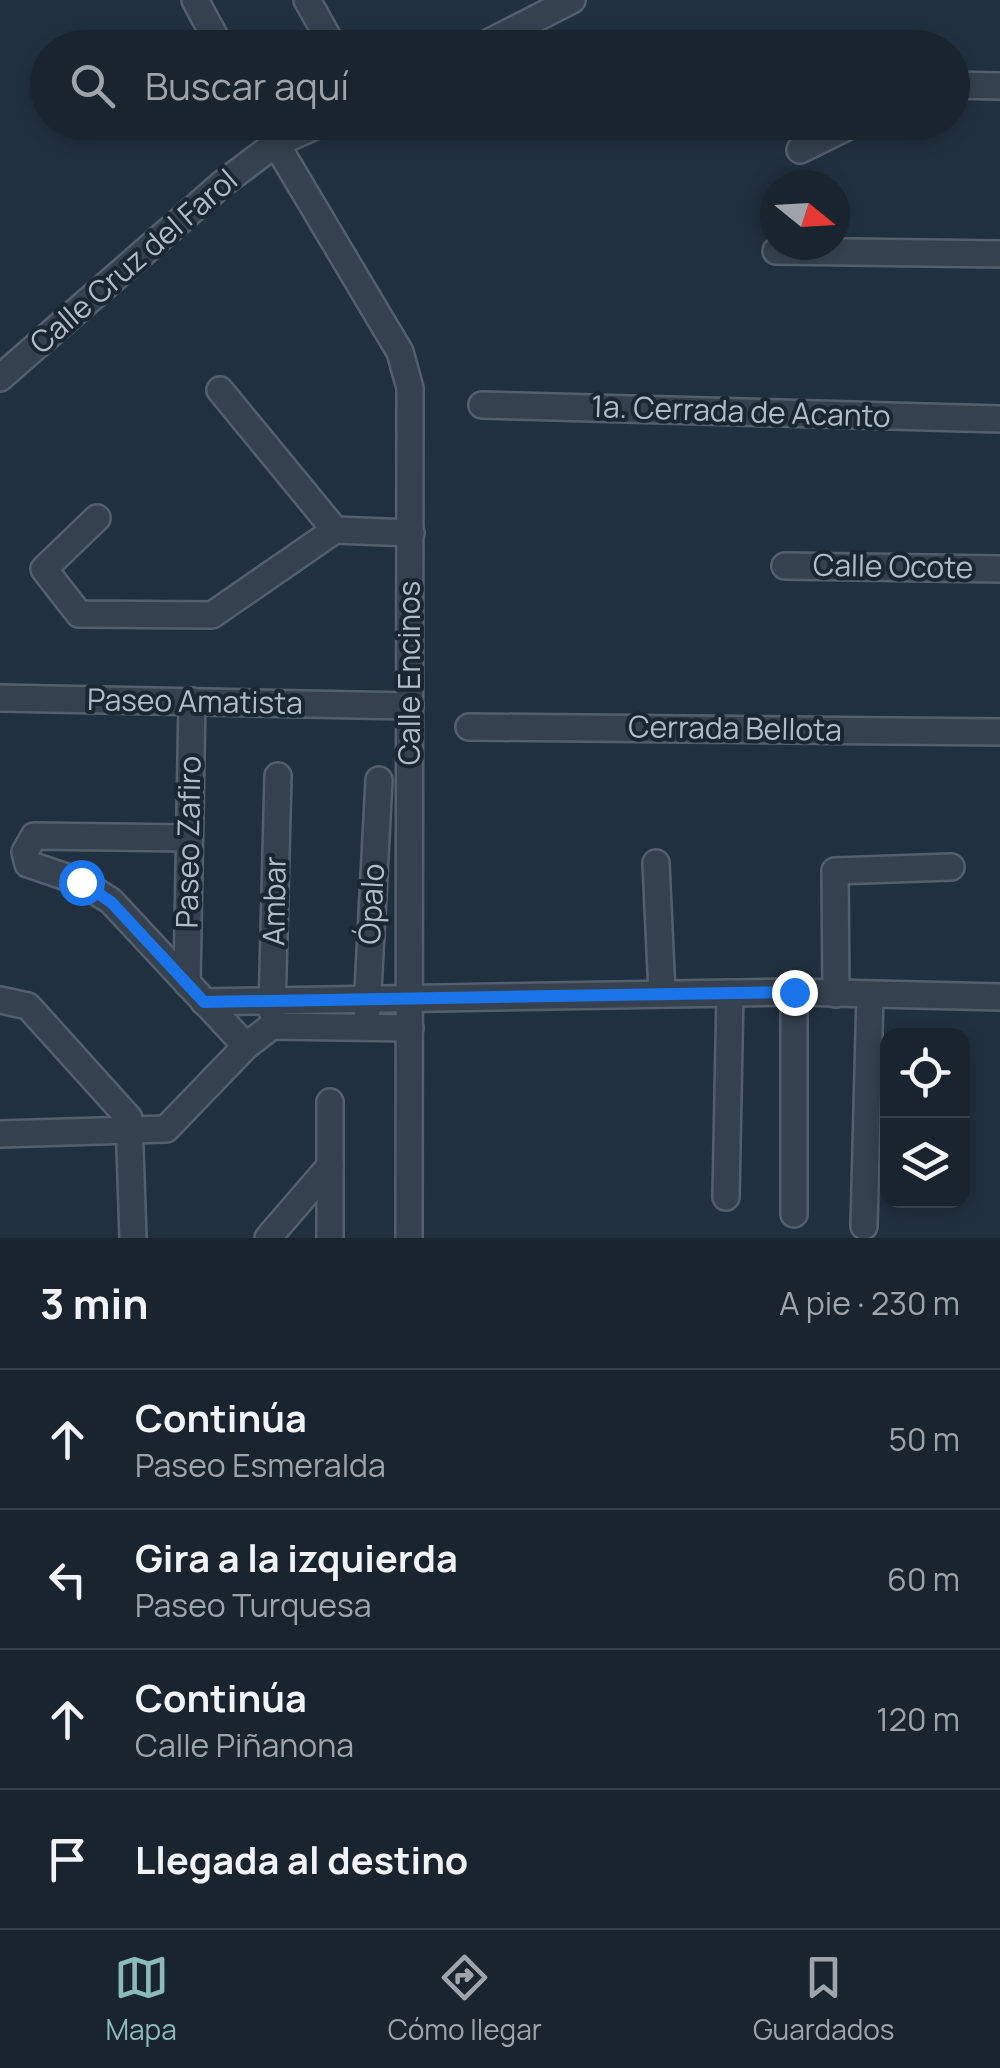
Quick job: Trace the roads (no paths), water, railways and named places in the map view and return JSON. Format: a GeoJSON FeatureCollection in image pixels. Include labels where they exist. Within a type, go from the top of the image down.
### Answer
{"type":"FeatureCollection","features":[{"type":"Feature","properties":{"kind":"street"},"geometry":{"type":"LineString","coordinates":[[195,0],[211,30]]}},
{"type":"Feature","properties":{"kind":"street"},"geometry":{"type":"LineString","coordinates":[[306,0],[324,30]]}},
{"type":"Feature","properties":{"kind":"street"},"geometry":{"type":"LineString","coordinates":[[513,30],[572,0]]}},
{"type":"Feature","properties":{"kind":"street"},"geometry":{"type":"LineString","coordinates":[[970,85],[1000,86]]}},
{"type":"Feature","properties":{"kind":"street","name":"Calle Cruz del Farol"},"geometry":{"type":"LineString","coordinates":[[0,378],[222,184],[263,140]]}},
{"type":"Feature","properties":{"kind":"street","name":"Calle Encinos"},"geometry":{"type":"LineString","coordinates":[[273,140],[400,352],[410,388],[411,532],[399,706],[405,997],[410,1028],[409,1238]]}},
{"type":"Feature","properties":{"kind":"street"},"geometry":{"type":"LineString","coordinates":[[800,150],[820,140]]}},
{"type":"Feature","properties":{"kind":"street"},"geometry":{"type":"LineString","coordinates":[[850,251],[1000,254]]}},
{"type":"Feature","properties":{"kind":"street"},"geometry":{"type":"LineString","coordinates":[[220,390],[334,530]]}},
{"type":"Feature","properties":{"kind":"street","name":"1a. Cerrada de Acanto"},"geometry":{"type":"LineString","coordinates":[[482,405],[1000,419]]}},
{"type":"Feature","properties":{"kind":"street"},"geometry":{"type":"LineString","coordinates":[[97,518],[44,569],[79,614],[212,616],[334,530],[411,532]]}},
{"type":"Feature","properties":{"kind":"street","name":"Calle Ocote"},"geometry":{"type":"LineString","coordinates":[[786,566],[1000,569]]}},
{"type":"Feature","properties":{"kind":"street","name":"Paseo Amatista"},"geometry":{"type":"LineString","coordinates":[[0,698],[399,706]]}},
{"type":"Feature","properties":{"kind":"street","name":"Paseo Zafiro"},"geometry":{"type":"LineString","coordinates":[[192,702],[186,838],[196,992]]}},
{"type":"Feature","properties":{"kind":"street","name":"Cerrada Bellota"},"geometry":{"type":"LineString","coordinates":[[469,727],[1000,732]]}},
{"type":"Feature","properties":{"kind":"street","name":"Ambar"},"geometry":{"type":"LineString","coordinates":[[272,1026],[278,776]]}},
{"type":"Feature","properties":{"kind":"street","name":"Ópalo"},"geometry":{"type":"LineString","coordinates":[[366,1027],[379,780]]}},
{"type":"Feature","properties":{"kind":"street"},"geometry":{"type":"LineString","coordinates":[[186,838],[34,836],[24,852],[28,864],[81,882],[111,902],[246,1046]]}},
{"type":"Feature","properties":{"kind":"street"},"geometry":{"type":"LineString","coordinates":[[656,864],[662,994]]}},
{"type":"Feature","properties":{"kind":"street"},"geometry":{"type":"LineString","coordinates":[[836,994],[834,871],[952,867]]}},
{"type":"Feature","properties":{"kind":"street"},"geometry":{"type":"LineString","coordinates":[[196,992],[272,998],[794,992],[1000,996]]}},
{"type":"Feature","properties":{"kind":"street"},"geometry":{"type":"LineString","coordinates":[[794,992],[794,1214]]}},
{"type":"Feature","properties":{"kind":"street"},"geometry":{"type":"LineString","coordinates":[[726,1197],[730,993]]}},
{"type":"Feature","properties":{"kind":"street"},"geometry":{"type":"LineString","coordinates":[[864,1226],[870,994]]}},
{"type":"Feature","properties":{"kind":"street"},"geometry":{"type":"LineString","coordinates":[[0,1000],[28,1006],[129,1118],[133,1238]]}},
{"type":"Feature","properties":{"kind":"street"},"geometry":{"type":"LineString","coordinates":[[0,1134],[166,1129],[246,1046],[272,1026],[410,1028]]}},
{"type":"Feature","properties":{"kind":"street"},"geometry":{"type":"LineString","coordinates":[[330,1102],[330,1238]]}},
{"type":"Feature","properties":{"kind":"street"},"geometry":{"type":"LineString","coordinates":[[268,1238],[330,1166]]}}]}
